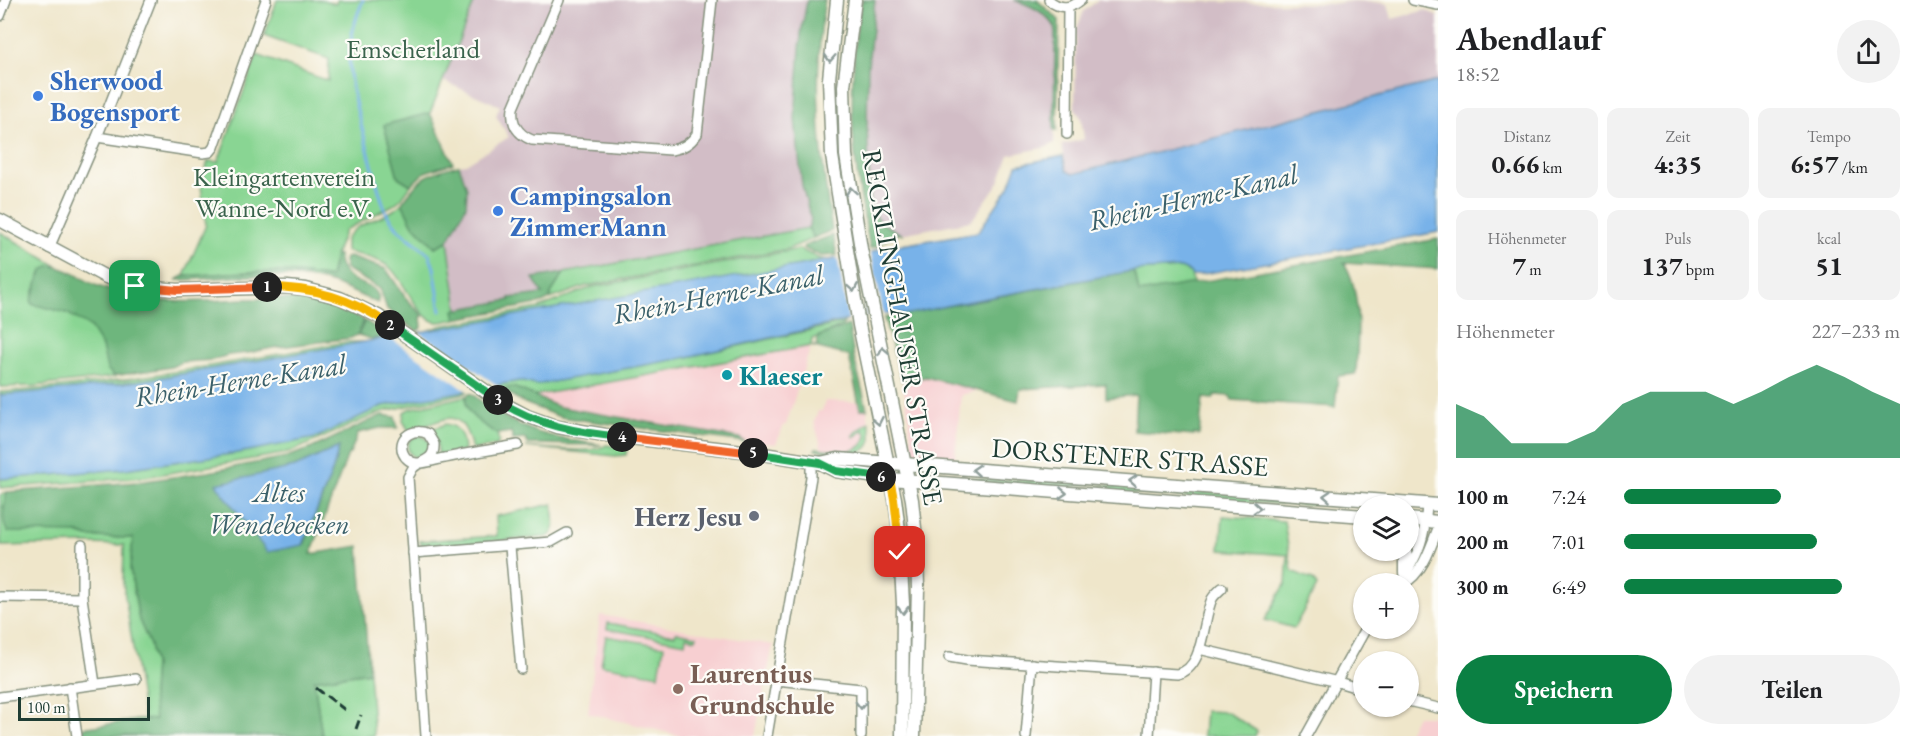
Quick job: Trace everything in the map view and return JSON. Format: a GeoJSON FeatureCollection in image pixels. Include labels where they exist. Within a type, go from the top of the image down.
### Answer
{"type":"FeatureCollection","features":[{"type":"Feature","properties":{"kind":"main road","name":"RECKLINGHAUSER STRASSE"},"geometry":{"type":"LineString","coordinates":[[837,0],[831,46],[829,120],[835,183],[846,252],[898,531],[903,604],[902,736]]}},
{"type":"Feature","properties":{"kind":"main road","name":"RECKLINGHAUSER STRASSE"},"geometry":{"type":"LineString","coordinates":[[855,0],[847,54],[843,118],[848,171],[861,249],[908,480],[917,547],[918,619],[914,736]]}},
{"type":"Feature","properties":{"kind":"main road","name":"DORSTENER STRASSE"},"geometry":{"type":"LineString","coordinates":[[0,220],[106,277],[146,288],[177,290],[287,287],[326,293],[368,310],[486,391],[528,416],[558,427],[815,462],[836,471],[890,479],[1353,515]]}},
{"type":"Feature","properties":{"kind":"main road","name":"DORSTENER STRASSE"},"geometry":{"type":"LineString","coordinates":[[815,462],[838,459],[1433,504]]}},
{"type":"Feature","properties":{"kind":"street"},"geometry":{"type":"LineString","coordinates":[[0,16],[6,0]]}},
{"type":"Feature","properties":{"kind":"street"},"geometry":{"type":"LineString","coordinates":[[50,248],[151,0]]}},
{"type":"Feature","properties":{"kind":"street"},"geometry":{"type":"LineString","coordinates":[[97,136],[203,153],[210,152],[214,147],[266,0]]}},
{"type":"Feature","properties":{"kind":"street"},"geometry":{"type":"LineString","coordinates":[[559,0],[513,108],[513,123],[518,130],[531,140],[671,150],[682,148],[692,142],[697,134],[712,0]]}},
{"type":"Feature","properties":{"kind":"street"},"geometry":{"type":"LineString","coordinates":[[1049,0],[1060,7],[1068,7],[1081,0]]}},
{"type":"Feature","properties":{"kind":"street"},"geometry":{"type":"LineString","coordinates":[[1413,0],[1438,5]]}},
{"type":"Feature","properties":{"kind":"street"},"geometry":{"type":"LineString","coordinates":[[1066,134],[1068,7]]}},
{"type":"Feature","properties":{"kind":"street"},"geometry":{"type":"LineString","coordinates":[[426,736],[408,477],[414,467],[423,462],[518,445]]}},
{"type":"Feature","properties":{"kind":"street"},"geometry":{"type":"LineString","coordinates":[[767,736],[815,462]]}},
{"type":"Feature","properties":{"kind":"street"},"geometry":{"type":"LineString","coordinates":[[1407,573],[1432,521],[1433,504]]}},
{"type":"Feature","properties":{"kind":"street"},"geometry":{"type":"LineString","coordinates":[[1416,573],[1438,528]]}},
{"type":"Feature","properties":{"kind":"street"},"geometry":{"type":"LineString","coordinates":[[413,553],[551,542],[567,533]]}},
{"type":"Feature","properties":{"kind":"street"},"geometry":{"type":"LineString","coordinates":[[82,545],[82,598],[95,684]]}},
{"type":"Feature","properties":{"kind":"street"},"geometry":{"type":"LineString","coordinates":[[510,547],[521,669]]}},
{"type":"Feature","properties":{"kind":"street"},"geometry":{"type":"LineString","coordinates":[[949,657],[1177,674],[1185,672],[1199,649],[1212,598],[1222,588]]}},
{"type":"Feature","properties":{"kind":"street"},"geometry":{"type":"LineString","coordinates":[[0,597],[82,598]]}},
{"type":"Feature","properties":{"kind":"street"},"geometry":{"type":"LineString","coordinates":[[1305,736],[1338,682],[1360,639]]}},
{"type":"Feature","properties":{"kind":"street"},"geometry":{"type":"LineString","coordinates":[[1199,649],[1353,687]]}},
{"type":"Feature","properties":{"kind":"street"},"geometry":{"type":"LineString","coordinates":[[1026,736],[1032,664]]}},
{"type":"Feature","properties":{"kind":"street"},"geometry":{"type":"LineString","coordinates":[[1149,736],[1153,672]]}},
{"type":"Feature","properties":{"kind":"street"},"geometry":{"type":"LineString","coordinates":[[0,697],[136,679]]}},
{"type":"Feature","properties":{"kind":"street"},"geometry":{"type":"LineString","coordinates":[[776,680],[861,689],[861,736]]}},
{"type":"Feature","properties":{"kind":"street"},"geometry":{"type":"LineString","coordinates":[[70,687],[77,736]]}},
{"type":"Feature","properties":{"kind":"street"},"geometry":{"type":"LineString","coordinates":[[1419,704],[1438,708]]}},
{"type":"Feature","properties":{"kind":"shaded area"},"geometry":{"type":"Polygon","coordinates":[[[475,0],[807,0],[801,34],[795,119],[802,185],[811,221],[808,228],[533,278],[544,294],[458,310],[448,241],[466,206],[467,188],[459,165],[466,164],[509,137],[496,116],[500,106],[443,81],[475,0]]]}},
{"type":"Feature","properties":{"kind":"shaded area"},"geometry":{"type":"Polygon","coordinates":[[[875,0],[1014,0],[1031,6],[1045,15],[1055,26],[1054,143],[1047,147],[1009,155],[999,182],[972,220],[901,234],[880,222],[871,207],[867,127],[868,66],[875,0]]]}},
{"type":"Feature","properties":{"kind":"shaded area"},"geometry":{"type":"Polygon","coordinates":[[[1099,0],[1331,4],[1352,1],[1374,2],[1388,4],[1392,19],[1426,10],[1438,17],[1438,81],[1073,174],[1067,171],[1062,145],[1084,139],[1081,118],[1075,108],[1076,31],[1084,11],[1099,0]]]}},
{"type":"Feature","properties":{"kind":"shaded area"},"geometry":{"type":"Polygon","coordinates":[[[811,346],[786,425],[776,444],[743,441],[739,438],[560,407],[532,396],[811,346]]]}},
{"type":"Feature","properties":{"kind":"shaded area"},"geometry":{"type":"Polygon","coordinates":[[[926,377],[978,391],[961,395],[955,458],[917,454],[912,448],[902,381],[926,377]]]}},
{"type":"Feature","properties":{"kind":"shaded area"},"geometry":{"type":"Polygon","coordinates":[[[825,401],[859,402],[861,409],[867,409],[869,422],[853,435],[864,430],[867,435],[863,446],[856,450],[822,449],[814,422],[818,411],[822,411],[825,401]]]}},
{"type":"Feature","properties":{"kind":"shaded area","name":"Laurentius Grundschule"},"geometry":{"type":"Polygon","coordinates":[[[600,615],[773,645],[755,736],[681,736],[588,713],[600,615]]]}},
{"type":"Feature","properties":{"kind":"shaded area"},"geometry":{"type":"Polygon","coordinates":[[[1438,716],[1438,736],[1406,736],[1416,717],[1438,716]]]}},
{"type":"Feature","properties":{"kind":"green space"},"geometry":{"type":"Polygon","coordinates":[[[277,0],[323,0],[336,4],[337,0],[475,0],[430,113],[384,125],[398,177],[411,185],[401,199],[393,205],[345,230],[335,255],[330,278],[276,272],[184,276],[206,225],[201,186],[208,161],[218,162],[257,55],[328,81],[329,59],[264,36],[277,0]]]}},
{"type":"Feature","properties":{"kind":"green space"},"geometry":{"type":"Polygon","coordinates":[[[807,0],[825,0],[818,86],[821,144],[832,230],[814,238],[808,228],[811,220],[802,185],[795,119],[801,34],[807,0]]]}},
{"type":"Feature","properties":{"kind":"green space"},"geometry":{"type":"Polygon","coordinates":[[[862,0],[875,0],[868,66],[867,127],[871,207],[880,222],[901,234],[896,234],[870,248],[858,177],[852,109],[856,37],[862,0]]]}},
{"type":"Feature","properties":{"kind":"green space"},"geometry":{"type":"Polygon","coordinates":[[[1014,0],[1037,0],[1059,20],[1057,130],[1054,130],[1055,27],[1037,10],[1014,0]]]}},
{"type":"Feature","properties":{"kind":"green space"},"geometry":{"type":"Polygon","coordinates":[[[430,113],[453,163],[425,172],[411,185],[398,177],[384,125],[430,113]]]}},
{"type":"Feature","properties":{"kind":"green space"},"geometry":{"type":"Polygon","coordinates":[[[459,165],[467,188],[466,206],[448,241],[435,247],[412,223],[402,203],[425,177],[459,165]]]}},
{"type":"Feature","properties":{"kind":"green space"},"geometry":{"type":"Polygon","coordinates":[[[402,203],[412,223],[435,247],[448,241],[458,310],[455,311],[456,319],[444,322],[433,321],[415,304],[389,267],[374,259],[346,251],[346,239],[351,233],[396,209],[402,203]]]}},
{"type":"Feature","properties":{"kind":"green space"},"geometry":{"type":"Polygon","coordinates":[[[808,228],[814,238],[788,249],[586,286],[550,299],[551,293],[564,273],[808,228]]]}},
{"type":"Feature","properties":{"kind":"green space"},"geometry":{"type":"Polygon","coordinates":[[[0,232],[59,267],[47,268],[39,277],[31,302],[34,305],[55,308],[84,322],[98,337],[114,377],[35,386],[0,387],[0,232]]]}},
{"type":"Feature","properties":{"kind":"green space"},"geometry":{"type":"Polygon","coordinates":[[[833,235],[837,255],[821,256],[803,248],[804,246],[833,235]]]}},
{"type":"Feature","properties":{"kind":"green space"},"geometry":{"type":"Polygon","coordinates":[[[1438,239],[1438,269],[1344,263],[1354,287],[1358,316],[1356,372],[1338,376],[1335,407],[1232,400],[1230,396],[1215,395],[1213,399],[1203,398],[1199,435],[1194,434],[1194,436],[1134,431],[1136,395],[1106,398],[1106,384],[1020,389],[1018,401],[926,377],[902,381],[884,318],[1132,271],[1136,277],[1139,293],[1438,239]]]}},
{"type":"Feature","properties":{"kind":"green space"},"geometry":{"type":"Polygon","coordinates":[[[799,249],[820,259],[829,260],[420,333],[441,326],[539,308],[592,287],[799,249]]]}},
{"type":"Feature","properties":{"kind":"green space"},"geometry":{"type":"Polygon","coordinates":[[[335,255],[338,255],[346,275],[374,290],[378,295],[378,303],[334,284],[308,278],[252,276],[176,280],[184,276],[257,272],[293,273],[330,278],[335,255]]]}},
{"type":"Feature","properties":{"kind":"green space"},"geometry":{"type":"Polygon","coordinates":[[[349,257],[386,269],[405,297],[423,316],[421,317],[422,327],[417,331],[387,309],[380,289],[346,269],[344,261],[349,257]]]}},
{"type":"Feature","properties":{"kind":"green space"},"geometry":{"type":"Polygon","coordinates":[[[49,266],[60,268],[114,292],[134,297],[163,301],[280,298],[309,301],[337,308],[364,320],[357,335],[351,338],[228,355],[213,360],[183,362],[171,367],[114,376],[107,369],[102,346],[90,327],[67,313],[32,304],[31,301],[42,271],[49,266]]]}},
{"type":"Feature","properties":{"kind":"green space"},"geometry":{"type":"Polygon","coordinates":[[[1181,268],[1191,273],[1193,284],[1139,293],[1136,277],[1132,271],[1181,268]]]}},
{"type":"Feature","properties":{"kind":"green space"},"geometry":{"type":"Polygon","coordinates":[[[564,273],[551,293],[550,299],[542,303],[456,319],[454,310],[510,300],[510,298],[543,294],[533,278],[564,273]]]}},
{"type":"Feature","properties":{"kind":"green space"},"geometry":{"type":"Polygon","coordinates":[[[365,321],[387,336],[372,339],[358,335],[365,321]]]}},
{"type":"Feature","properties":{"kind":"green space"},"geometry":{"type":"Polygon","coordinates":[[[844,323],[812,339],[811,346],[532,396],[521,390],[502,389],[497,385],[519,381],[536,385],[683,358],[844,323]]]}},
{"type":"Feature","properties":{"kind":"green space"},"geometry":{"type":"Polygon","coordinates":[[[849,325],[854,358],[867,409],[860,409],[849,356],[811,346],[817,346],[820,336],[849,325]]]}},
{"type":"Feature","properties":{"kind":"green space"},"geometry":{"type":"Polygon","coordinates":[[[347,342],[367,342],[138,381],[0,395],[0,392],[44,389],[174,372],[347,342]]]}},
{"type":"Feature","properties":{"kind":"green space"},"geometry":{"type":"Polygon","coordinates":[[[512,387],[560,407],[739,438],[745,442],[560,417],[522,402],[502,389],[512,387]]]}},
{"type":"Feature","properties":{"kind":"green space"},"geometry":{"type":"Polygon","coordinates":[[[467,390],[465,393],[381,412],[288,453],[145,477],[0,488],[0,479],[124,469],[238,453],[303,439],[336,428],[382,406],[467,390]]]}},
{"type":"Feature","properties":{"kind":"green space"},"geometry":{"type":"Polygon","coordinates":[[[471,393],[500,414],[532,430],[601,445],[528,444],[525,439],[513,440],[511,432],[497,434],[471,414],[466,403],[466,396],[471,393]]]}},
{"type":"Feature","properties":{"kind":"green space"},"geometry":{"type":"Polygon","coordinates":[[[466,396],[466,403],[471,414],[497,434],[499,441],[497,445],[472,450],[462,424],[456,419],[441,420],[409,431],[403,421],[404,412],[409,409],[466,396]]]}},
{"type":"Feature","properties":{"kind":"green space"},"geometry":{"type":"Polygon","coordinates":[[[382,415],[395,417],[398,428],[380,428],[358,433],[311,554],[359,546],[369,672],[314,680],[322,736],[83,736],[82,728],[144,719],[155,720],[152,695],[154,664],[150,645],[139,620],[130,568],[133,538],[88,537],[79,533],[8,532],[3,518],[7,492],[138,482],[208,472],[286,457],[310,449],[382,415]],[[339,447],[295,467],[236,480],[304,545],[339,447]]]}},
{"type":"Feature","properties":{"kind":"green space"},"geometry":{"type":"Polygon","coordinates":[[[869,422],[871,435],[869,444],[864,450],[847,453],[815,450],[816,448],[846,451],[859,447],[867,435],[864,430],[854,437],[853,435],[869,422]]]}},
{"type":"Feature","properties":{"kind":"green space"},"geometry":{"type":"Polygon","coordinates":[[[446,424],[458,430],[462,437],[464,451],[439,455],[436,439],[429,430],[446,424]]]}},
{"type":"Feature","properties":{"kind":"green space"},"geometry":{"type":"Polygon","coordinates":[[[415,436],[423,436],[430,443],[430,451],[423,458],[415,458],[408,451],[408,443],[415,436]]]}},
{"type":"Feature","properties":{"kind":"green space"},"geometry":{"type":"Polygon","coordinates":[[[606,445],[627,448],[626,455],[615,456],[526,447],[591,450],[606,445]]]}},
{"type":"Feature","properties":{"kind":"green space"},"geometry":{"type":"Polygon","coordinates":[[[925,475],[1093,484],[1069,488],[925,478],[925,475]]]}},
{"type":"Feature","properties":{"kind":"green space"},"geometry":{"type":"Polygon","coordinates":[[[1096,484],[1353,503],[1353,505],[1292,505],[1116,492],[1106,486],[1096,484]]]}},
{"type":"Feature","properties":{"kind":"green space"},"geometry":{"type":"Polygon","coordinates":[[[7,492],[3,508],[88,537],[133,538],[130,568],[139,620],[150,645],[154,664],[152,695],[156,720],[144,719],[123,583],[124,545],[1,546],[0,495],[7,492]]]}},
{"type":"Feature","properties":{"kind":"green space"},"geometry":{"type":"Polygon","coordinates":[[[900,502],[902,502],[908,558],[911,652],[908,652],[900,502]]]}},
{"type":"Feature","properties":{"kind":"green space"},"geometry":{"type":"Polygon","coordinates":[[[553,504],[554,527],[551,535],[547,537],[425,547],[420,543],[420,541],[497,536],[496,516],[553,504]]]}},
{"type":"Feature","properties":{"kind":"green space"},"geometry":{"type":"Polygon","coordinates":[[[1223,516],[1284,521],[1292,571],[1313,580],[1317,586],[1294,628],[1265,620],[1286,583],[1288,555],[1220,550],[1223,516]]]}},
{"type":"Feature","properties":{"kind":"green space"},"geometry":{"type":"Polygon","coordinates":[[[608,623],[675,635],[676,632],[697,636],[696,639],[686,637],[685,643],[607,629],[608,623]]]}},
{"type":"Feature","properties":{"kind":"green space"},"geometry":{"type":"Polygon","coordinates":[[[606,636],[664,646],[659,675],[601,665],[606,636]]]}},
{"type":"Feature","properties":{"kind":"green space"},"geometry":{"type":"Polygon","coordinates":[[[369,672],[374,736],[322,736],[314,680],[369,672]]]}},
{"type":"Feature","properties":{"kind":"green space"},"geometry":{"type":"Polygon","coordinates":[[[1205,711],[1227,712],[1257,731],[1255,736],[1203,736],[1205,711]]]}},
{"type":"Feature","properties":{"kind":"water","name":"Rhein-Herne-Kanal"},"geometry":{"type":"Polygon","coordinates":[[[1438,81],[1438,232],[1192,276],[1190,272],[1181,268],[1132,271],[904,315],[895,312],[844,321],[683,358],[536,385],[519,381],[382,406],[315,438],[238,453],[124,469],[0,479],[0,395],[75,389],[153,379],[978,232],[1009,187],[1017,165],[1063,156],[1067,171],[1073,174],[1438,81]]]}},
{"type":"Feature","properties":{"kind":"water","name":"Altes Wendebecken"},"geometry":{"type":"Polygon","coordinates":[[[339,447],[333,469],[303,545],[267,552],[216,484],[295,467],[339,447]]]}},
{"type":"Feature","properties":{"kind":"pier"},"geometry":{"type":"Polygon","coordinates":[[[870,249],[884,317],[868,320],[861,289],[866,321],[849,324],[837,256],[870,249]]]}},
{"type":"Feature","properties":{"kind":"pier"},"geometry":{"type":"Polygon","coordinates":[[[417,331],[500,387],[470,393],[387,336],[417,331]]]}},
{"type":"Feature","properties":{"kind":"waterway"},"geometry":{"type":"LineString","coordinates":[[363,0],[351,38],[349,55],[356,105],[387,214],[399,230],[429,254],[434,268],[441,311]]}},
{"type":"Feature","properties":{"kind":"railway"},"geometry":{"type":"LineString","coordinates":[[316,688],[345,710]]}},
{"type":"Feature","properties":{"kind":"railway"},"geometry":{"type":"LineString","coordinates":[[356,729],[361,715]]}},
{"type":"Feature","properties":{"kind":"place","name":"Sherwood Bogensport"},"geometry":{"type":"Point","coordinates":[38,96]}},
{"type":"Feature","properties":{"kind":"place","name":"Campingsalon ZimmerMann"},"geometry":{"type":"Point","coordinates":[498,211]}},
{"type":"Feature","properties":{"kind":"place","name":"Klaeser"},"geometry":{"type":"Point","coordinates":[727,375]}},
{"type":"Feature","properties":{"kind":"place","name":"Herz Jesu"},"geometry":{"type":"Point","coordinates":[754,516]}},
{"type":"Feature","properties":{"kind":"place","name":"Laurentius Grundschule"},"geometry":{"type":"Point","coordinates":[678,689]}},
{"type":"Feature","properties":{"kind":"route"},"geometry":{"type":"LineString","coordinates":[[135,286],[161,290],[287,287],[326,293],[368,310],[504,404],[542,422],[605,435],[751,452],[820,463],[836,471],[890,479],[900,552]]}},
{"type":"Feature","properties":{"kind":"park label","name":"Emscherland"},"geometry":{"type":"Point","coordinates":[413,48]}},
{"type":"Feature","properties":{"kind":"park label","name":"Kleingartenverein Wanne-Nord e.V."},"geometry":{"type":"Point","coordinates":[284,192]}}]}
